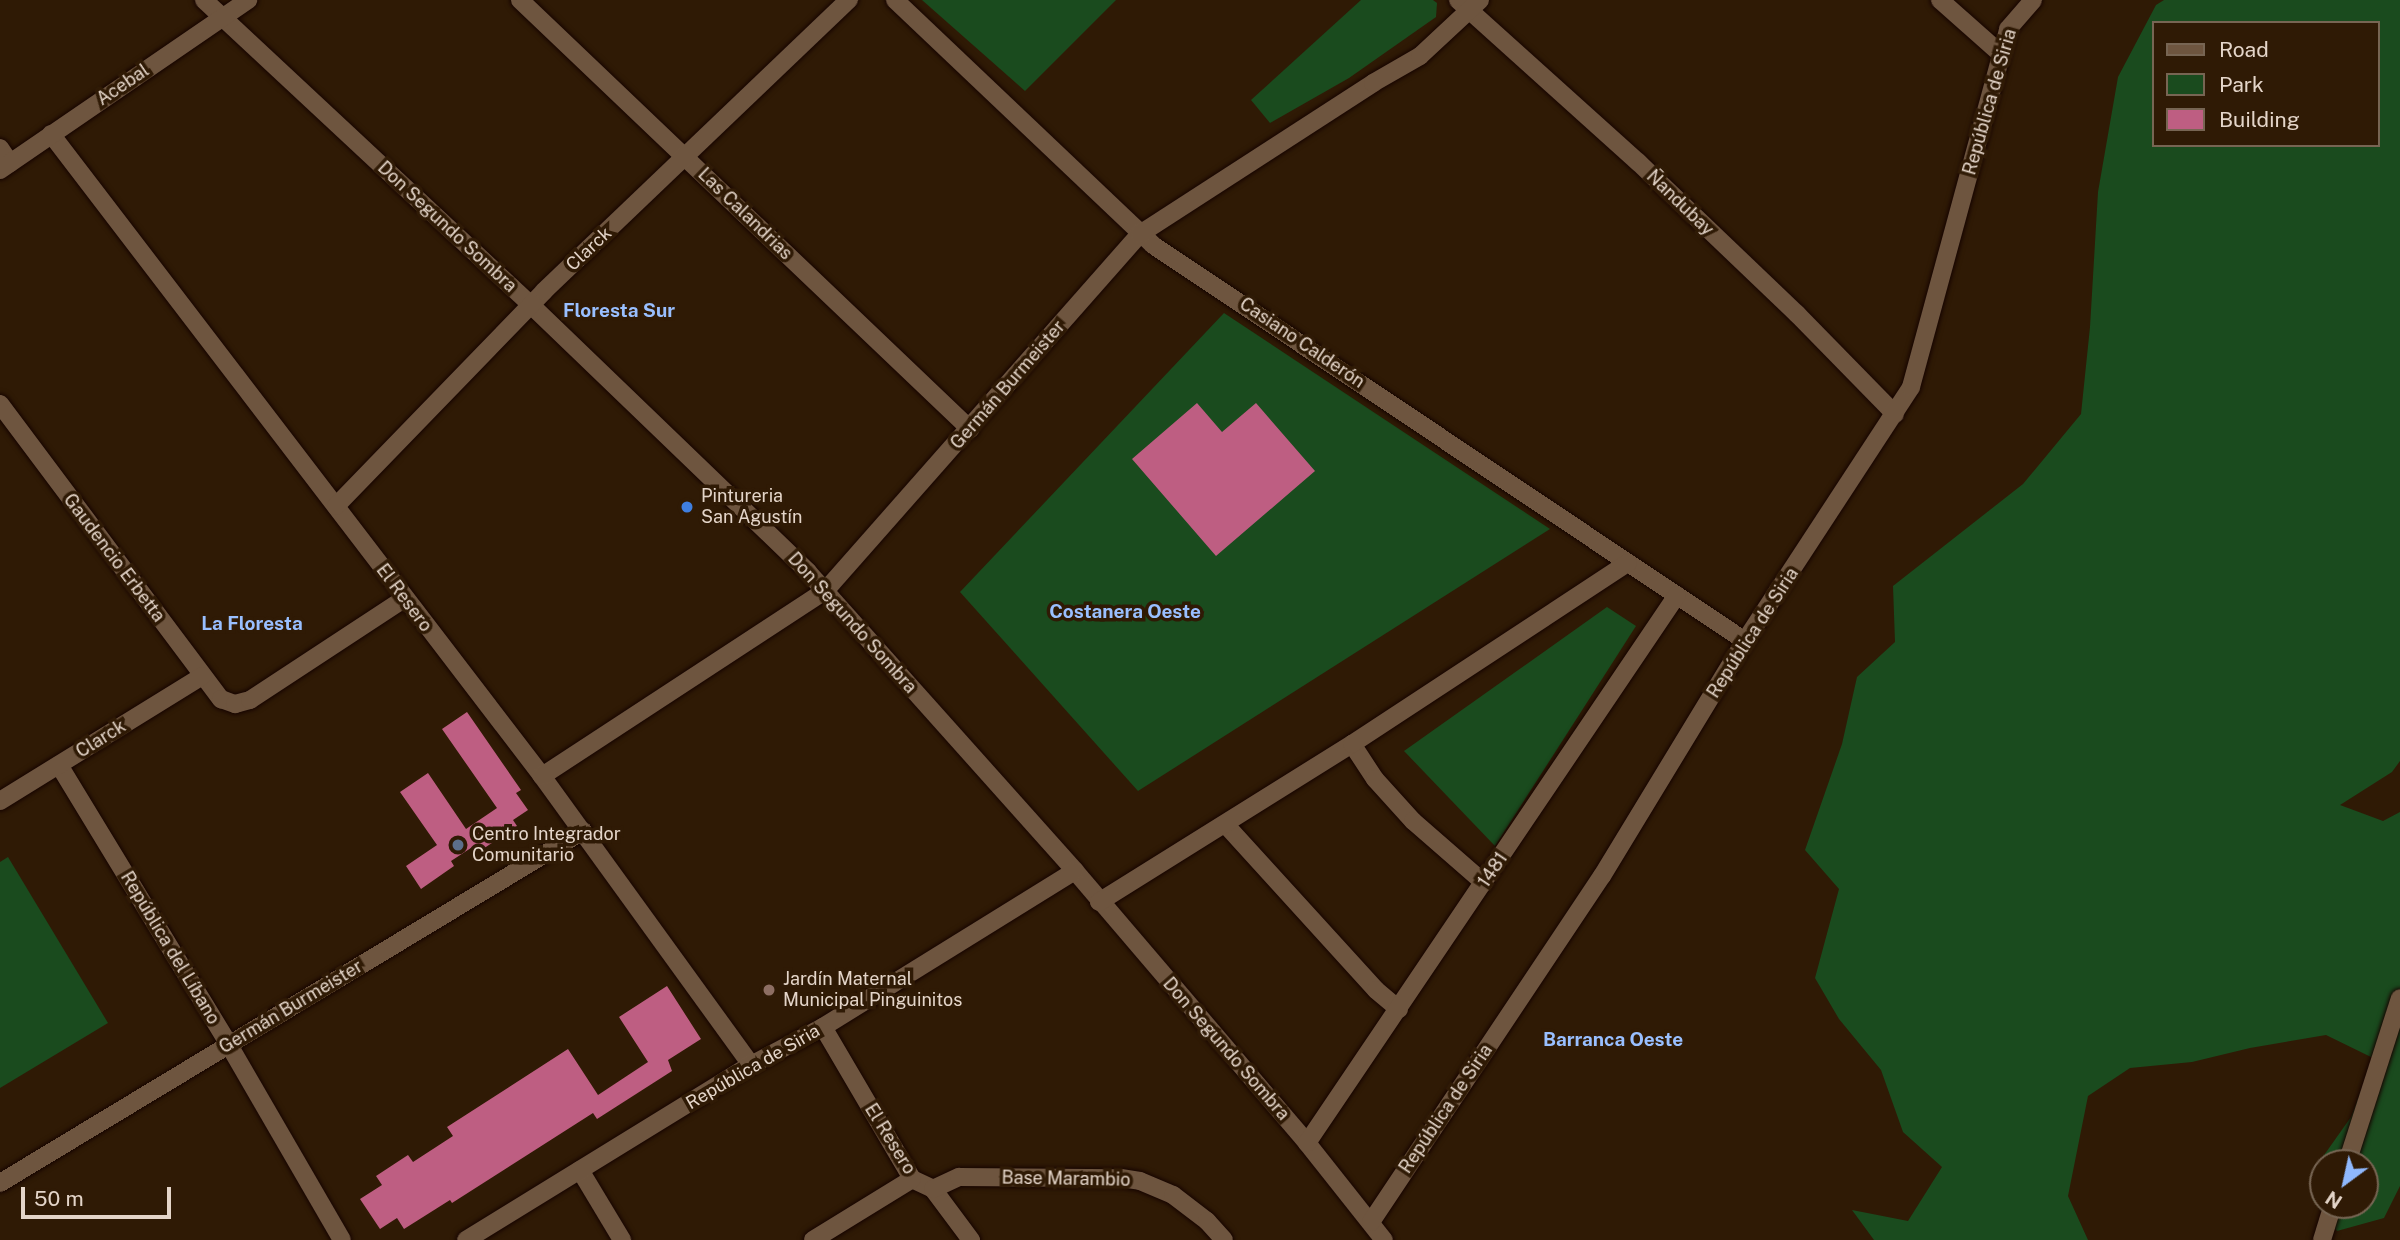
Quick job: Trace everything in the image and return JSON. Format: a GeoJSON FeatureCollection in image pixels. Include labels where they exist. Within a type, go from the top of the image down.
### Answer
{"type":"FeatureCollection","features":[{"type":"Feature","properties":{"kind":"street","name":"Don Segundo Sombra"},"geometry":{"type":"LineString","coordinates":[[204,0],[531,305],[825,591],[1075,872],[1307,1143],[1384,1240]]}},
{"type":"Feature","properties":{"kind":"street","name":"Acebal"},"geometry":{"type":"LineString","coordinates":[[3,160],[51,134],[247,0]]}},
{"type":"Feature","properties":{"kind":"street","name":"Las Calandrias"},"geometry":{"type":"LineString","coordinates":[[520,0],[970,429]]}},
{"type":"Feature","properties":{"kind":"street","name":"Clarck"},"geometry":{"type":"LineString","coordinates":[[336,506],[531,305],[849,0]]}},
{"type":"Feature","properties":{"kind":"street","name":"Casiano Calderón"},"geometry":{"type":"LineString","coordinates":[[895,0],[1140,234],[1745,641]]}},
{"type":"Feature","properties":{"kind":"street"},"geometry":{"type":"LineString","coordinates":[[1940,0],[2001,54]]}},
{"type":"Feature","properties":{"kind":"street","name":"República de Siria"},"geometry":{"type":"LineString","coordinates":[[1371,1222],[1602,876],[1745,641],[1895,414],[1919,366],[2008,29],[2033,0]]}},
{"type":"Feature","properties":{"kind":"street","name":"Germán Burmeister"},"geometry":{"type":"LineString","coordinates":[[542,776],[825,591],[1140,234],[1362,90],[1420,56],[1469,4]]}},
{"type":"Feature","properties":{"kind":"street","name":"Ñandubay"},"geometry":{"type":"LineString","coordinates":[[1469,4],[1657,181],[1895,414]]}},
{"type":"Feature","properties":{"kind":"street","name":"El Resero"},"geometry":{"type":"LineString","coordinates":[[51,134],[542,776],[751,1065]]}},
{"type":"Feature","properties":{"kind":"street","name":"Gaudencio Erbetta"},"geometry":{"type":"LineString","coordinates":[[0,404],[220,699],[235,704],[250,701],[404,599]]}},
{"type":"Feature","properties":{"kind":"street"},"geometry":{"type":"LineString","coordinates":[[1099,902],[1352,744],[1628,563]]}},
{"type":"Feature","properties":{"kind":"street","name":"1481"},"geometry":{"type":"LineString","coordinates":[[1307,1143],[1676,594]]}},
{"type":"Feature","properties":{"kind":"street","name":"Clarck"},"geometry":{"type":"LineString","coordinates":[[0,801],[202,676]]}},
{"type":"Feature","properties":{"kind":"street"},"geometry":{"type":"LineString","coordinates":[[1352,744],[1375,779],[1413,821],[1484,883]]}},
{"type":"Feature","properties":{"kind":"street","name":"República del Líbano"},"geometry":{"type":"LineString","coordinates":[[59,765],[229,1045],[342,1240]]}},
{"type":"Feature","properties":{"kind":"street"},"geometry":{"type":"LineString","coordinates":[[1225,824],[1376,990],[1399,1009]]}},
{"type":"Feature","properties":{"kind":"street","name":"Germán Burmeister"},"geometry":{"type":"LineString","coordinates":[[0,1183],[583,831]]}},
{"type":"Feature","properties":{"kind":"street","name":"República de Siria"},"geometry":{"type":"LineString","coordinates":[[466,1240],[751,1065],[823,1027],[1075,872]]}},
{"type":"Feature","properties":{"kind":"street"},"geometry":{"type":"LineString","coordinates":[[2351,1149],[2400,998]]}},
{"type":"Feature","properties":{"kind":"street","name":"El Resero"},"geometry":{"type":"LineString","coordinates":[[823,1027],[912,1179],[933,1189],[971,1240]]}},
{"type":"Feature","properties":{"kind":"street"},"geometry":{"type":"LineString","coordinates":[[580,1170],[622,1240]]}},
{"type":"Feature","properties":{"kind":"street","name":"Base Marambio"},"geometry":{"type":"LineString","coordinates":[[933,1189],[959,1177],[1121,1178],[1140,1181],[1173,1195],[1207,1221],[1224,1240]]}},
{"type":"Feature","properties":{"kind":"street"},"geometry":{"type":"LineString","coordinates":[[813,1240],[912,1179]]}},
{"type":"Feature","properties":{"kind":"street"},"geometry":{"type":"LineString","coordinates":[[2322,1240],[2329,1219]]}},
{"type":"Feature","properties":{"kind":"green space"},"geometry":{"type":"Polygon","coordinates":[[[922,0],[1116,0],[1025,91],[922,0]]]}},
{"type":"Feature","properties":{"kind":"green space"},"geometry":{"type":"Polygon","coordinates":[[[1361,0],[1433,0],[1437,3],[1436,17],[1349,78],[1270,123],[1251,100],[1361,0]]]}},
{"type":"Feature","properties":{"kind":"green space"},"geometry":{"type":"Polygon","coordinates":[[[2164,0],[2400,0],[2400,761],[2392,772],[2340,805],[2383,821],[2400,812],[2400,1186],[2384,1218],[2337,1231],[2328,1219],[2379,1219],[2379,1149],[2328,1149],[2351,1117],[2373,1058],[2326,1035],[2250,1048],[2192,1062],[2130,1068],[2088,1096],[2068,1196],[2088,1240],[1874,1240],[1852,1210],[1908,1221],[1942,1167],[1903,1132],[1881,1070],[1839,1019],[1815,978],[1839,889],[1805,850],[1842,744],[1857,677],[1895,642],[1893,586],[2023,484],[2081,414],[2090,327],[2098,192],[2118,77],[2156,5],[2164,0]]]}},
{"type":"Feature","properties":{"kind":"green space"},"geometry":{"type":"Polygon","coordinates":[[[1224,313],[1550,529],[1138,791],[960,592],[1224,313]]]}},
{"type":"Feature","properties":{"kind":"green space"},"geometry":{"type":"Polygon","coordinates":[[[1607,607],[1636,626],[1495,846],[1404,751],[1607,607]]]}},
{"type":"Feature","properties":{"kind":"green space"},"geometry":{"type":"Polygon","coordinates":[[[8,857],[108,1023],[0,1088],[0,862],[8,857]]]}},
{"type":"Feature","properties":{"kind":"building"},"geometry":{"type":"Polygon","coordinates":[[[1197,403],[1222,432],[1256,403],[1315,471],[1216,556],[1132,459],[1197,403]]]}},
{"type":"Feature","properties":{"kind":"building"},"geometry":{"type":"Polygon","coordinates":[[[467,712],[521,790],[516,793],[528,810],[513,820],[517,826],[480,851],[474,846],[451,861],[454,866],[421,889],[406,866],[437,845],[400,792],[428,773],[466,829],[497,808],[442,729],[467,712]]]}},
{"type":"Feature","properties":{"kind":"building"},"geometry":{"type":"Polygon","coordinates":[[[667,986],[701,1039],[668,1060],[672,1071],[597,1119],[593,1113],[452,1203],[450,1200],[404,1229],[397,1218],[380,1229],[360,1199],[382,1185],[376,1176],[408,1155],[413,1162],[453,1136],[447,1127],[568,1049],[598,1095],[648,1062],[619,1017],[667,986]]]}},
{"type":"Feature","properties":{"kind":"place","name":"Pintureria San Agustín"},"geometry":{"type":"Point","coordinates":[687,507]}},
{"type":"Feature","properties":{"kind":"place","name":"Centro Integrador Comunitario"},"geometry":{"type":"Point","coordinates":[458,845]}},
{"type":"Feature","properties":{"kind":"place","name":"Jardín Maternal Municipal Pinguinitos"},"geometry":{"type":"Point","coordinates":[769,990]}},
{"type":"Feature","properties":{"kind":"district","name":"Floresta Sur"},"geometry":{"type":"Point","coordinates":[619,311]}},
{"type":"Feature","properties":{"kind":"district","name":"Costanera Oeste"},"geometry":{"type":"Point","coordinates":[1125,612]}},
{"type":"Feature","properties":{"kind":"district","name":"La Floresta"},"geometry":{"type":"Point","coordinates":[252,624]}},
{"type":"Feature","properties":{"kind":"district","name":"Barranca Oeste"},"geometry":{"type":"Point","coordinates":[1613,1040]}}]}
